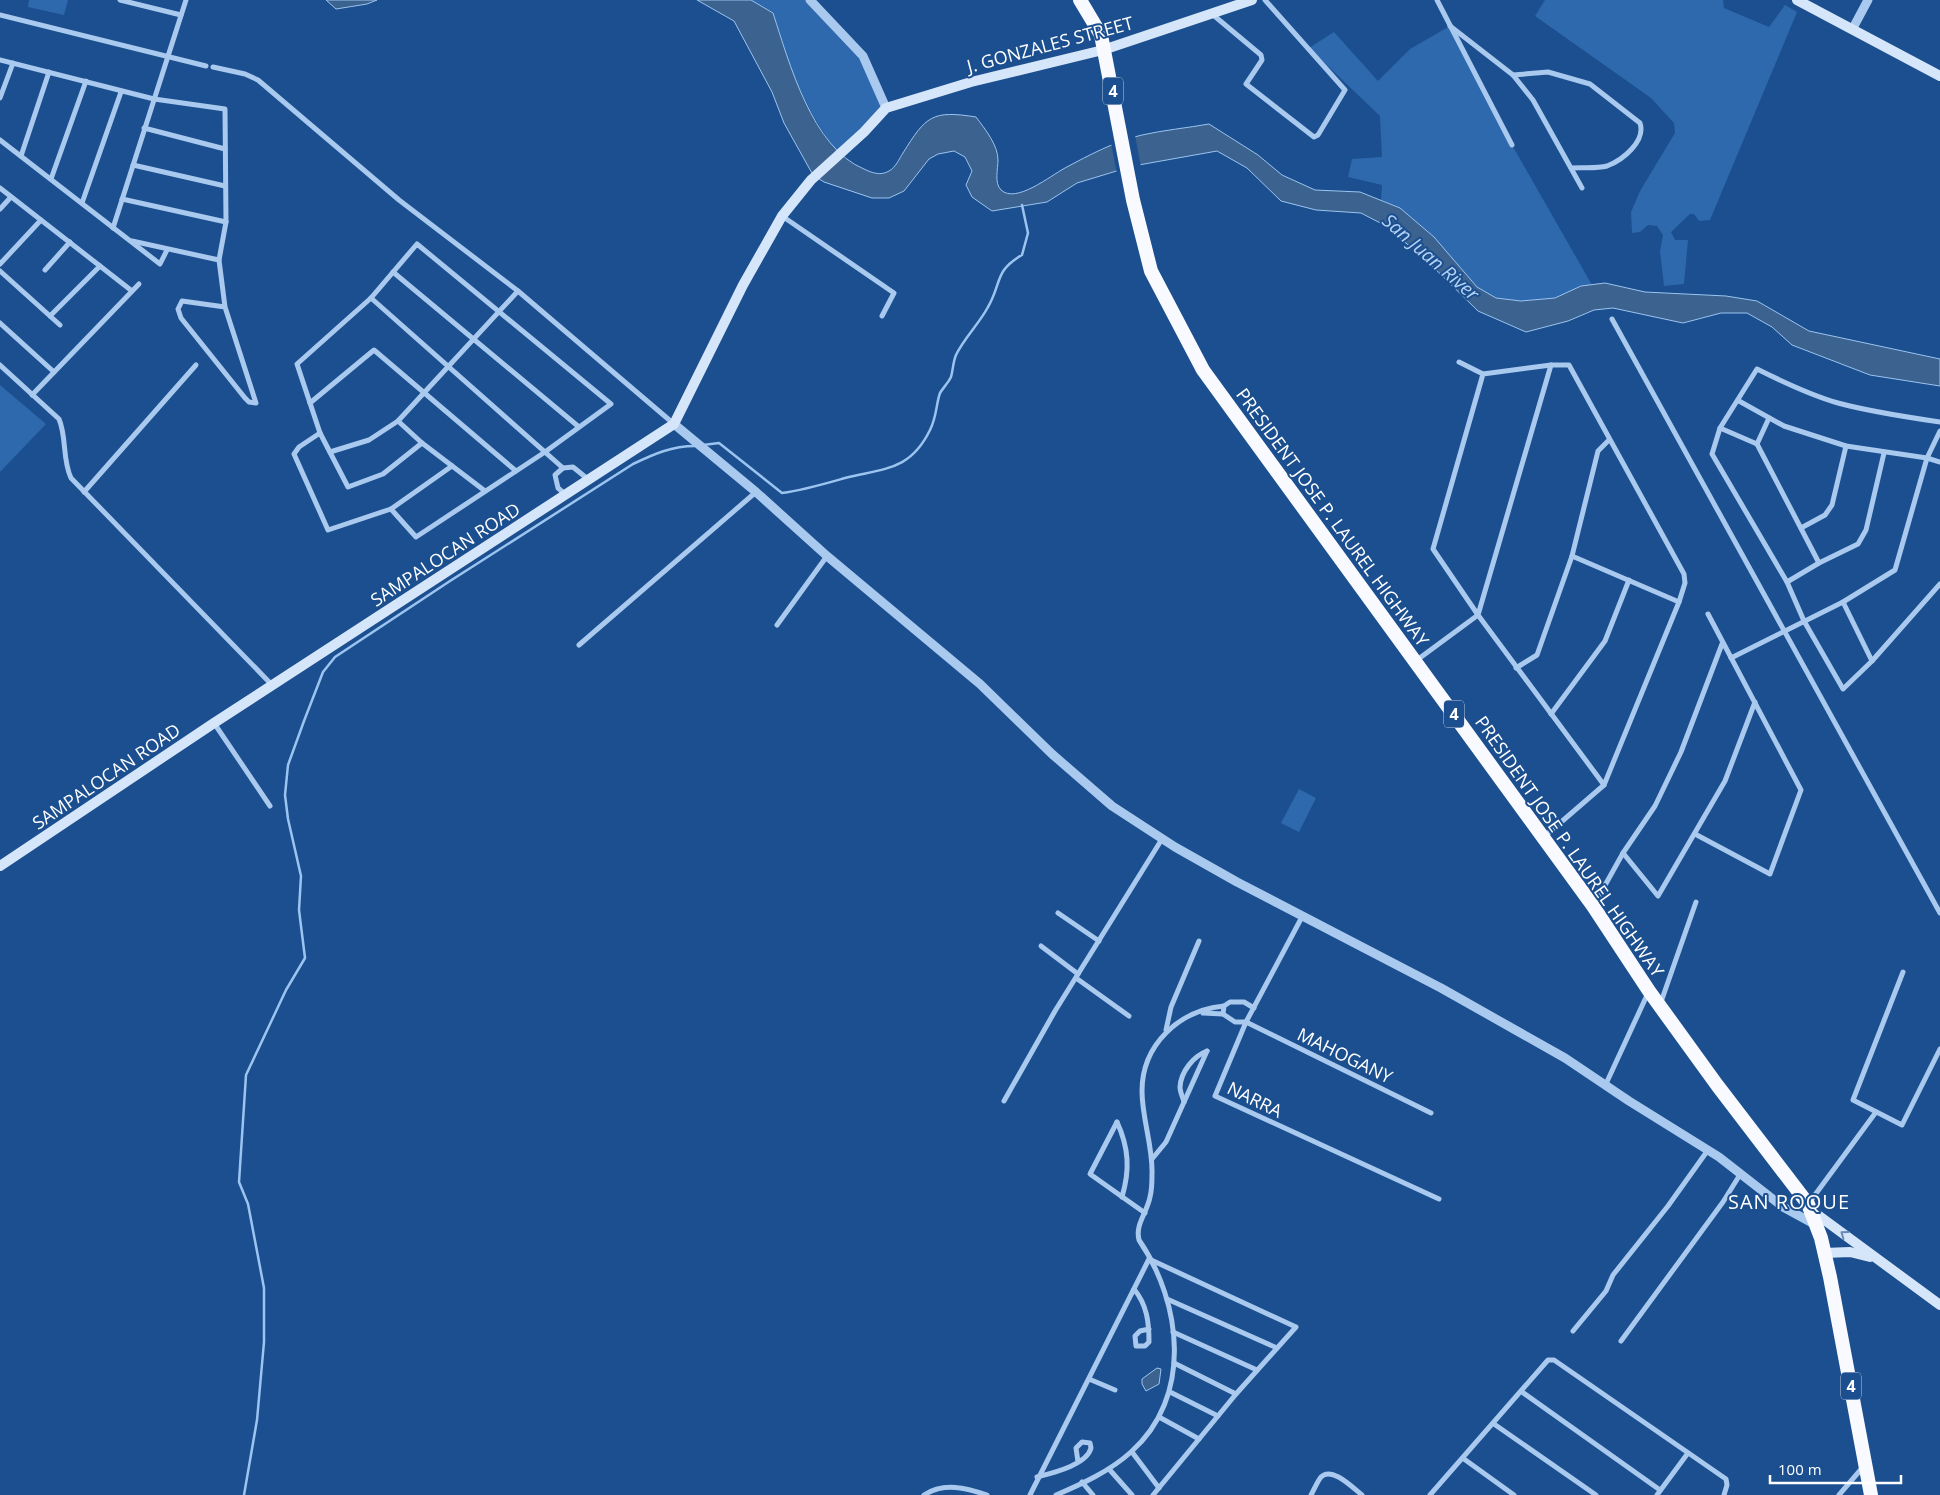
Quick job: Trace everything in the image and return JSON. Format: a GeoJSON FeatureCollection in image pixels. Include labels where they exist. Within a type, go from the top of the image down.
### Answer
{"type":"FeatureCollection","features":[{"type":"Feature","properties":{"kind":"highway","name":"PRESIDENT JOSE P. LAUREL HIGHWAY"},"geometry":{"type":"LineString","coordinates":[[1070,0],[1094,41],[1103,50]]}},
{"type":"Feature","properties":{"kind":"highway","name":"PRESIDENT JOSE P. LAUREL HIGHWAY"},"geometry":{"type":"LineString","coordinates":[[1080,0],[1102,35],[1103,50],[1109,69],[1133,200],[1151,271],[1203,370],[1593,906],[1649,991],[1717,1085],[1810,1207],[1824,1253],[1871,1495]]}},
{"type":"Feature","properties":{"kind":"main road","name":"J. GONZALES STREET"},"geometry":{"type":"LineString","coordinates":[[886,108],[971,82],[1103,50],[1212,14],[1230,3],[1252,0]]}},
{"type":"Feature","properties":{"kind":"main road"},"geometry":{"type":"LineString","coordinates":[[1797,0],[1853,28],[1940,76]]}},
{"type":"Feature","properties":{"kind":"main road","name":"SAMPALOCAN ROAD"},"geometry":{"type":"LineString","coordinates":[[0,866],[214,723],[674,424],[743,285],[782,216],[811,180],[864,132],[886,108]]}},
{"type":"Feature","properties":{"kind":"main road","name":"4"},"geometry":{"type":"LineString","coordinates":[[1810,1207],[1940,1305]]}},
{"type":"Feature","properties":{"kind":"main road"},"geometry":{"type":"LineString","coordinates":[[1824,1253],[1850,1252],[1876,1258]]}},
{"type":"Feature","properties":{"kind":"street"},"geometry":{"type":"LineString","coordinates":[[120,0],[181,15]]}},
{"type":"Feature","properties":{"kind":"street"},"geometry":{"type":"LineString","coordinates":[[113,228],[186,0]]}},
{"type":"Feature","properties":{"kind":"street"},"geometry":{"type":"LineString","coordinates":[[810,0],[863,56],[886,108]]}},
{"type":"Feature","properties":{"kind":"street"},"geometry":{"type":"LineString","coordinates":[[1212,14],[1262,55],[1262,60],[1246,84],[1314,137],[1318,135],[1345,90],[1265,0]]}},
{"type":"Feature","properties":{"kind":"street"},"geometry":{"type":"LineString","coordinates":[[1437,0],[1512,145]]}},
{"type":"Feature","properties":{"kind":"street"},"geometry":{"type":"LineString","coordinates":[[1853,28],[1868,0]]}},
{"type":"Feature","properties":{"kind":"street"},"geometry":{"type":"LineString","coordinates":[[0,15],[167,58],[206,66]]}},
{"type":"Feature","properties":{"kind":"street"},"geometry":{"type":"LineString","coordinates":[[1450,26],[1513,75],[1533,100],[1582,188]]}},
{"type":"Feature","properties":{"kind":"street"},"geometry":{"type":"LineString","coordinates":[[0,60],[86,81],[121,92],[154,99],[225,109],[226,222],[219,260],[225,307],[257,400],[256,403],[249,402],[245,398],[181,318],[178,309],[182,301],[225,307]]}},
{"type":"Feature","properties":{"kind":"street"},"geometry":{"type":"LineString","coordinates":[[0,98],[13,63]]}},
{"type":"Feature","properties":{"kind":"street"},"geometry":{"type":"LineString","coordinates":[[213,68],[245,74],[258,80],[399,200],[518,291],[756,492],[827,556],[980,684],[1052,754],[1112,806],[1237,882],[1499,1019],[1565,1058],[1605,1086],[1708,1150],[1741,1173],[1783,1207],[1817,1225]]}},
{"type":"Feature","properties":{"kind":"street"},"geometry":{"type":"LineString","coordinates":[[21,156],[49,72]]}},
{"type":"Feature","properties":{"kind":"street"},"geometry":{"type":"LineString","coordinates":[[1513,75],[1548,72],[1590,84],[1640,123],[1642,129],[1640,140],[1616,162],[1605,166],[1571,168]]}},
{"type":"Feature","properties":{"kind":"street"},"geometry":{"type":"LineString","coordinates":[[50,179],[86,81]]}},
{"type":"Feature","properties":{"kind":"street"},"geometry":{"type":"LineString","coordinates":[[82,203],[121,92]]}},
{"type":"Feature","properties":{"kind":"street"},"geometry":{"type":"LineString","coordinates":[[144,128],[225,149]]}},
{"type":"Feature","properties":{"kind":"street"},"geometry":{"type":"LineString","coordinates":[[0,140],[160,264],[168,250]]}},
{"type":"Feature","properties":{"kind":"street"},"geometry":{"type":"LineString","coordinates":[[133,165],[225,186]]}},
{"type":"Feature","properties":{"kind":"street"},"geometry":{"type":"LineString","coordinates":[[0,188],[132,291]]}},
{"type":"Feature","properties":{"kind":"street"},"geometry":{"type":"LineString","coordinates":[[0,209],[11,197]]}},
{"type":"Feature","properties":{"kind":"street"},"geometry":{"type":"LineString","coordinates":[[122,199],[226,222]]}},
{"type":"Feature","properties":{"kind":"street"},"geometry":{"type":"LineString","coordinates":[[782,216],[894,292],[882,316]]}},
{"type":"Feature","properties":{"kind":"street"},"geometry":{"type":"LineString","coordinates":[[0,264],[41,220]]}},
{"type":"Feature","properties":{"kind":"street"},"geometry":{"type":"LineString","coordinates":[[130,241],[219,260]]}},
{"type":"Feature","properties":{"kind":"street"},"geometry":{"type":"LineString","coordinates":[[45,270],[70,242]]}},
{"type":"Feature","properties":{"kind":"street"},"geometry":{"type":"LineString","coordinates":[[391,509],[416,537],[544,452],[611,404],[417,244],[371,298],[297,364],[320,433],[348,486],[384,474],[422,443]]}},
{"type":"Feature","properties":{"kind":"street"},"geometry":{"type":"LineString","coordinates":[[50,316],[100,266]]}},
{"type":"Feature","properties":{"kind":"street"},"geometry":{"type":"LineString","coordinates":[[0,271],[60,325]]}},
{"type":"Feature","properties":{"kind":"street"},"geometry":{"type":"LineString","coordinates":[[393,272],[579,426]]}},
{"type":"Feature","properties":{"kind":"street"},"geometry":{"type":"LineString","coordinates":[[32,395],[138,284]]}},
{"type":"Feature","properties":{"kind":"street"},"geometry":{"type":"LineString","coordinates":[[330,452],[369,440],[398,421],[425,394],[518,291]]}},
{"type":"Feature","properties":{"kind":"street"},"geometry":{"type":"LineString","coordinates":[[371,298],[563,468]]}},
{"type":"Feature","properties":{"kind":"street"},"geometry":{"type":"LineString","coordinates":[[1612,319],[1940,913]]}},
{"type":"Feature","properties":{"kind":"street"},"geometry":{"type":"LineString","coordinates":[[0,323],[54,372]]}},
{"type":"Feature","properties":{"kind":"street"},"geometry":{"type":"LineString","coordinates":[[310,403],[374,350],[516,471]]}},
{"type":"Feature","properties":{"kind":"street"},"geometry":{"type":"LineString","coordinates":[[1460,362],[1483,374],[1551,365],[1569,365],[1684,574],[1685,583],[1678,602],[1604,785],[1542,838]]}},
{"type":"Feature","properties":{"kind":"street"},"geometry":{"type":"LineString","coordinates":[[84,492],[196,365]]}},
{"type":"Feature","properties":{"kind":"street"},"geometry":{"type":"LineString","coordinates":[[1416,661],[1478,616],[1551,365]]}},
{"type":"Feature","properties":{"kind":"street"},"geometry":{"type":"LineString","coordinates":[[0,366],[59,419],[64,431],[66,468],[71,478],[272,686]]}},
{"type":"Feature","properties":{"kind":"street"},"geometry":{"type":"LineString","coordinates":[[1940,422],[1838,403],[1794,387],[1757,370],[1720,428],[1712,454],[1787,582],[1804,621],[1843,689],[1872,661],[1940,584]]}},
{"type":"Feature","properties":{"kind":"street"},"geometry":{"type":"LineString","coordinates":[[1483,374],[1433,549],[1478,616],[1604,785]]}},
{"type":"Feature","properties":{"kind":"street"},"geometry":{"type":"LineString","coordinates":[[1738,402],[1784,426],[1846,446],[1928,458],[1940,462]]}},
{"type":"Feature","properties":{"kind":"street"},"geometry":{"type":"LineString","coordinates":[[1756,444],[1769,418]]}},
{"type":"Feature","properties":{"kind":"street"},"geometry":{"type":"LineString","coordinates":[[398,421],[422,443],[485,492]]}},
{"type":"Feature","properties":{"kind":"street"},"geometry":{"type":"LineString","coordinates":[[1720,428],[1756,444],[1819,562]]}},
{"type":"Feature","properties":{"kind":"street"},"geometry":{"type":"LineString","coordinates":[[1731,658],[1843,602],[1895,570],[1928,458],[1940,431]]}},
{"type":"Feature","properties":{"kind":"street"},"geometry":{"type":"LineString","coordinates":[[320,433],[298,447],[294,454],[328,530],[391,509],[452,466]]}},
{"type":"Feature","properties":{"kind":"street"},"geometry":{"type":"LineString","coordinates":[[1516,668],[1537,655],[1572,556],[1598,451],[1609,440]]}},
{"type":"Feature","properties":{"kind":"street"},"geometry":{"type":"LineString","coordinates":[[1801,528],[1824,515],[1832,505],[1846,446]]}},
{"type":"Feature","properties":{"kind":"street"},"geometry":{"type":"LineString","coordinates":[[1787,582],[1819,562],[1858,544],[1866,530],[1884,453]]}},
{"type":"Feature","properties":{"kind":"street"},"geometry":{"type":"LineString","coordinates":[[566,495],[558,488],[555,475],[563,468],[573,467],[589,481]]}},
{"type":"Feature","properties":{"kind":"street"},"geometry":{"type":"LineString","coordinates":[[579,645],[756,492]]}},
{"type":"Feature","properties":{"kind":"street"},"geometry":{"type":"LineString","coordinates":[[777,625],[827,556]]}},
{"type":"Feature","properties":{"kind":"street"},"geometry":{"type":"LineString","coordinates":[[1572,556],[1678,602]]}},
{"type":"Feature","properties":{"kind":"street"},"geometry":{"type":"LineString","coordinates":[[1551,714],[1605,641],[1629,580]]}},
{"type":"Feature","properties":{"kind":"street"},"geometry":{"type":"LineString","coordinates":[[1843,602],[1872,661]]}},
{"type":"Feature","properties":{"kind":"street"},"geometry":{"type":"LineString","coordinates":[[1695,834],[1770,874],[1801,790],[1722,644],[1708,614]]}},
{"type":"Feature","properties":{"kind":"street"},"geometry":{"type":"LineString","coordinates":[[1593,906],[1623,853],[1655,806],[1681,752],[1722,644]]}},
{"type":"Feature","properties":{"kind":"street"},"geometry":{"type":"LineString","coordinates":[[1623,853],[1658,896],[1726,781],[1754,702]]}},
{"type":"Feature","properties":{"kind":"street"},"geometry":{"type":"LineString","coordinates":[[214,723],[270,806]]}},
{"type":"Feature","properties":{"kind":"street"},"geometry":{"type":"LineString","coordinates":[[1004,1101],[1077,976],[1162,838]]}},
{"type":"Feature","properties":{"kind":"street"},"geometry":{"type":"LineString","coordinates":[[1660,1005],[1696,902]]}},
{"type":"Feature","properties":{"kind":"street"},"geometry":{"type":"LineString","coordinates":[[1058,913],[1099,941]]}},
{"type":"Feature","properties":{"kind":"street","name":"NARRA"},"geometry":{"type":"LineString","coordinates":[[1303,915],[1246,1022],[1215,1096],[1439,1199]]}},
{"type":"Feature","properties":{"kind":"street"},"geometry":{"type":"LineString","coordinates":[[1166,1031],[1171,1007],[1199,941]]}},
{"type":"Feature","properties":{"kind":"street"},"geometry":{"type":"LineString","coordinates":[[1041,946],[1129,1016]]}},
{"type":"Feature","properties":{"kind":"street"},"geometry":{"type":"LineString","coordinates":[[1904,972],[1853,1100],[1902,1125],[1940,1049]]}},
{"type":"Feature","properties":{"kind":"street"},"geometry":{"type":"LineString","coordinates":[[1605,1086],[1649,991]]}},
{"type":"Feature","properties":{"kind":"street"},"geometry":{"type":"LineString","coordinates":[[1057,1495],[1109,1469],[1132,1452],[1159,1416],[1170,1392],[1174,1363],[1173,1332],[1167,1299],[1137,1232],[1150,1197],[1152,1159],[1143,1108],[1144,1069],[1151,1051],[1166,1031],[1198,1012],[1236,1001],[1244,1002],[1254,1008]]}},
{"type":"Feature","properties":{"kind":"street"},"geometry":{"type":"LineString","coordinates":[[1223,1014],[1224,1006]]}},
{"type":"Feature","properties":{"kind":"street"},"geometry":{"type":"LineString","coordinates":[[1198,1012],[1223,1014],[1235,1022],[1246,1022]]}},
{"type":"Feature","properties":{"kind":"street","name":"MAHOGANY"},"geometry":{"type":"LineString","coordinates":[[1246,1022],[1431,1113]]}},
{"type":"Feature","properties":{"kind":"street"},"geometry":{"type":"LineString","coordinates":[[1152,1159],[1166,1142],[1184,1103],[1207,1051],[1197,1054],[1185,1070],[1180,1087],[1184,1103]]}},
{"type":"Feature","properties":{"kind":"street"},"geometry":{"type":"LineString","coordinates":[[1810,1207],[1876,1112]]}},
{"type":"Feature","properties":{"kind":"street"},"geometry":{"type":"LineString","coordinates":[[1122,1197],[1128,1179],[1128,1156],[1117,1122],[1090,1174],[1122,1197],[1145,1213]]}},
{"type":"Feature","properties":{"kind":"street"},"geometry":{"type":"LineString","coordinates":[[1573,1331],[1606,1291],[1613,1275],[1668,1206],[1708,1150]]}},
{"type":"Feature","properties":{"kind":"street"},"geometry":{"type":"LineString","coordinates":[[1621,1341],[1723,1202],[1741,1173]]}},
{"type":"Feature","properties":{"kind":"street"},"geometry":{"type":"LineString","coordinates":[[1030,1495],[1037,1477],[1149,1259]]}},
{"type":"Feature","properties":{"kind":"street"},"geometry":{"type":"LineString","coordinates":[[1149,1259],[1296,1327],[1236,1394],[1153,1495]]}},
{"type":"Feature","properties":{"kind":"street"},"geometry":{"type":"LineString","coordinates":[[1134,1289],[1141,1298],[1149,1329]]}},
{"type":"Feature","properties":{"kind":"street"},"geometry":{"type":"LineString","coordinates":[[1167,1299],[1277,1348]]}},
{"type":"Feature","properties":{"kind":"street"},"geometry":{"type":"LineString","coordinates":[[1173,1332],[1257,1370]]}},
{"type":"Feature","properties":{"kind":"street"},"geometry":{"type":"LineString","coordinates":[[1434,1494],[1548,1360],[1554,1360],[1726,1479],[1727,1485],[1724,1495]]}},
{"type":"Feature","properties":{"kind":"street"},"geometry":{"type":"LineString","coordinates":[[1174,1363],[1236,1394]]}},
{"type":"Feature","properties":{"kind":"street"},"geometry":{"type":"LineString","coordinates":[[1089,1379],[1115,1390]]}},
{"type":"Feature","properties":{"kind":"street"},"geometry":{"type":"LineString","coordinates":[[1170,1392],[1218,1416]]}},
{"type":"Feature","properties":{"kind":"street"},"geometry":{"type":"LineString","coordinates":[[1522,1392],[1659,1493],[1688,1453]]}},
{"type":"Feature","properties":{"kind":"street"},"geometry":{"type":"LineString","coordinates":[[1159,1416],[1199,1439]]}},
{"type":"Feature","properties":{"kind":"street"},"geometry":{"type":"LineString","coordinates":[[1494,1424],[1596,1495]]}},
{"type":"Feature","properties":{"kind":"street"},"geometry":{"type":"LineString","coordinates":[[1132,1452],[1158,1488]]}},
{"type":"Feature","properties":{"kind":"street"},"geometry":{"type":"LineString","coordinates":[[1464,1459],[1514,1495]]}},
{"type":"Feature","properties":{"kind":"street"},"geometry":{"type":"LineString","coordinates":[[1037,1477],[1065,1470],[1078,1462]]}},
{"type":"Feature","properties":{"kind":"street"},"geometry":{"type":"LineString","coordinates":[[1839,1495],[1865,1464]]}},
{"type":"Feature","properties":{"kind":"street"},"geometry":{"type":"LineString","coordinates":[[1109,1469],[1132,1495]]}},
{"type":"Feature","properties":{"kind":"street"},"geometry":{"type":"LineString","coordinates":[[1311,1495],[1322,1477],[1328,1474],[1335,1475],[1362,1495]]}},
{"type":"Feature","properties":{"kind":"street"},"geometry":{"type":"LineString","coordinates":[[1082,1482],[1092,1495]]}},
{"type":"Feature","properties":{"kind":"street"},"geometry":{"type":"LineString","coordinates":[[924,1495],[947,1487],[963,1487],[987,1495]]}},
{"type":"Feature","properties":{"kind":"shaded area"},"geometry":{"type":"Polygon","coordinates":[[[29,0],[68,0],[64,15],[28,7],[29,0]]]}},
{"type":"Feature","properties":{"kind":"shaded area"},"geometry":{"type":"Polygon","coordinates":[[[751,0],[812,0],[863,56],[886,108],[836,152],[810,111],[793,75],[773,12],[751,0]]]}},
{"type":"Feature","properties":{"kind":"shaded area"},"geometry":{"type":"Polygon","coordinates":[[[1545,0],[1723,0],[1724,8],[1769,27],[1785,5],[1797,12],[1710,220],[1699,221],[1694,214],[1690,214],[1671,232],[1675,240],[1688,240],[1684,284],[1664,286],[1660,251],[1663,235],[1657,226],[1648,225],[1640,232],[1632,233],[1631,212],[1640,191],[1675,133],[1674,123],[1651,98],[1535,16],[1545,0]]]}},
{"type":"Feature","properties":{"kind":"shaded area"},"geometry":{"type":"Polygon","coordinates":[[[1450,26],[1512,145],[1596,292],[1583,286],[1555,298],[1522,301],[1496,298],[1477,287],[1433,236],[1400,208],[1381,200],[1382,185],[1348,177],[1352,159],[1382,157],[1380,116],[1309,48],[1334,32],[1378,81],[1410,49],[1450,26]]]}},
{"type":"Feature","properties":{"kind":"shaded area"},"geometry":{"type":"Polygon","coordinates":[[[0,385],[46,424],[0,472],[0,385]]]}},
{"type":"Feature","properties":{"kind":"shaded area"},"geometry":{"type":"Polygon","coordinates":[[[1299,789],[1316,798],[1299,832],[1281,823],[1299,789]]]}},
{"type":"Feature","properties":{"kind":"water"},"geometry":{"type":"Polygon","coordinates":[[[326,0],[377,0],[367,4],[336,9],[326,0]]]}},
{"type":"Feature","properties":{"kind":"water","name":"San Juan River"},"geometry":{"type":"Polygon","coordinates":[[[697,0],[751,0],[773,13],[795,78],[805,102],[817,123],[830,143],[846,158],[873,173],[886,173],[897,163],[918,131],[925,124],[932,118],[949,114],[976,117],[996,149],[999,187],[1007,193],[1015,194],[1033,187],[1084,158],[1122,141],[1150,133],[1209,124],[1258,155],[1282,175],[1315,190],[1360,192],[1400,208],[1434,237],[1477,287],[1496,298],[1521,301],[1555,298],[1581,286],[1605,283],[1645,292],[1726,296],[1757,301],[1809,331],[1940,359],[1940,386],[1870,375],[1792,345],[1772,327],[1747,313],[1721,313],[1683,323],[1613,308],[1594,310],[1568,321],[1526,332],[1478,311],[1427,261],[1386,226],[1361,213],[1316,210],[1281,201],[1247,168],[1217,151],[1133,166],[1077,183],[1047,202],[992,211],[972,197],[966,185],[972,171],[965,157],[954,151],[938,154],[929,159],[904,191],[889,198],[872,198],[824,182],[813,175],[784,123],[772,92],[734,21],[697,0]]]}},
{"type":"Feature","properties":{"kind":"water"},"geometry":{"type":"Polygon","coordinates":[[[1157,1368],[1161,1369],[1159,1384],[1146,1391],[1142,1384],[1142,1379],[1157,1368]]]}},
{"type":"Feature","properties":{"kind":"pier"},"geometry":{"type":"Polygon","coordinates":[[[1135,135],[1141,167],[1117,174],[1111,143],[1135,135]]]}},
{"type":"Feature","properties":{"kind":"waterway"},"geometry":{"type":"LineString","coordinates":[[703,445],[719,443],[782,493],[806,489],[884,469],[905,461],[914,453],[930,430],[940,393],[951,377],[956,355],[988,307],[1003,272],[1007,266],[1022,255],[1028,233],[1022,205]]}},
{"type":"Feature","properties":{"kind":"waterway"},"geometry":{"type":"LineString","coordinates":[[244,1495],[257,1420],[264,1342],[264,1288],[248,1204],[239,1182],[246,1075],[286,990],[305,958],[299,910],[301,876],[288,819],[285,795],[288,765],[323,672],[335,657],[633,464],[663,451],[695,446]]}},
{"type":"Feature","properties":{"kind":"district","name":"SAN ROQUE"},"geometry":{"type":"Point","coordinates":[1789,1201]}}]}
